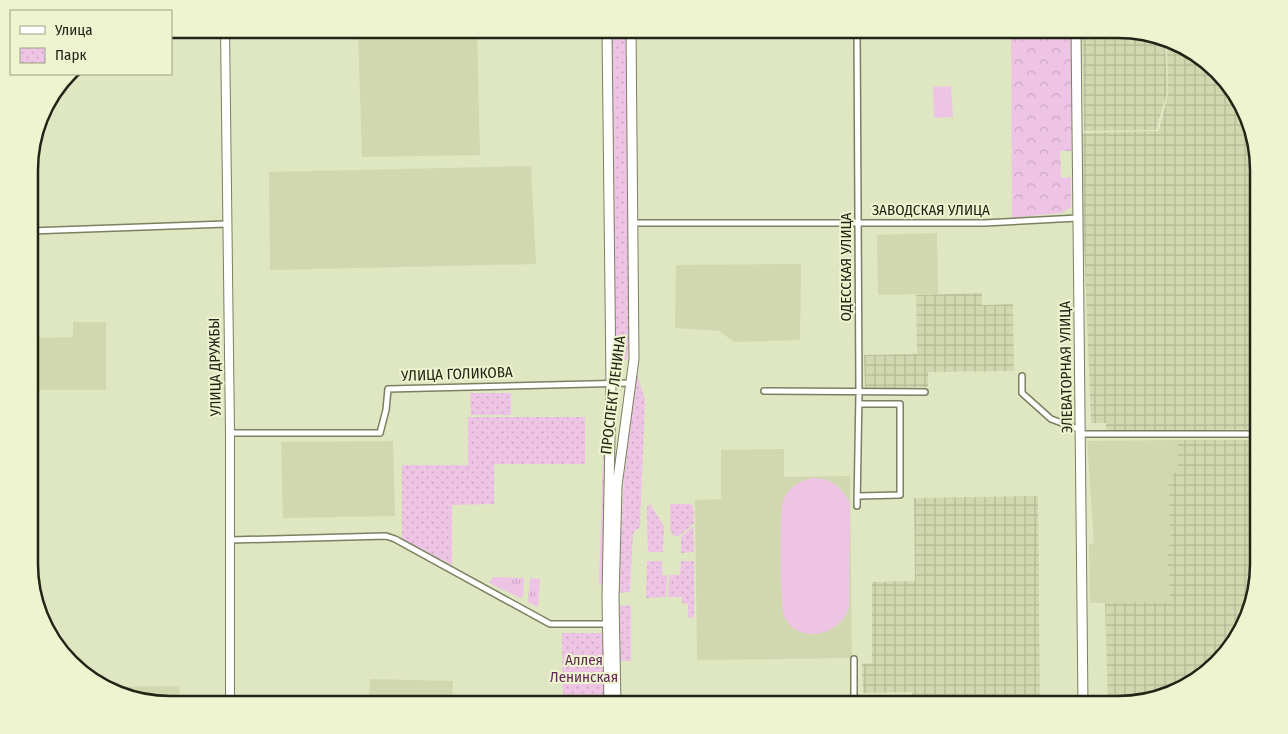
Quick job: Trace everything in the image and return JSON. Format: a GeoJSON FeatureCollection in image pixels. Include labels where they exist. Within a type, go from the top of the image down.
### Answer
{"type":"FeatureCollection","features":[{"type":"Feature","properties":{"kind":"main road","name":"ЭЛЕВАТОРНАЯ УЛИЦА"},"geometry":{"type":"LineString","coordinates":[[1076,37],[1083,696]]}},
{"type":"Feature","properties":{"kind":"main road","name":"УЛИЦА ДРУЖБЫ"},"geometry":{"type":"LineString","coordinates":[[224,38],[230,433],[230,696]]}},
{"type":"Feature","properties":{"kind":"main road","name":"ПРОСПЕКТ ЛЕНИНА"},"geometry":{"type":"LineString","coordinates":[[607,38],[611,383],[611,624],[615,696]]}},
{"type":"Feature","properties":{"kind":"main road","name":"ПРОСПЕКТ ЛЕНИНА"},"geometry":{"type":"LineString","coordinates":[[609,696],[617,486],[635,349],[631,38]]}},
{"type":"Feature","properties":{"kind":"street","name":"ОДЕССКАЯ УЛИЦА"},"geometry":{"type":"LineString","coordinates":[[857,37],[860,393],[857,506]]}},
{"type":"Feature","properties":{"kind":"street","name":"ЗАВОДСКАЯ УЛИЦА"},"geometry":{"type":"LineString","coordinates":[[634,224],[984,223],[1078,218]]}},
{"type":"Feature","properties":{"kind":"street"},"geometry":{"type":"LineString","coordinates":[[37,231],[226,224]]}},
{"type":"Feature","properties":{"kind":"street"},"geometry":{"type":"LineString","coordinates":[[1022,376],[1022,393],[1050,419],[1081,432],[1250,434]]}},
{"type":"Feature","properties":{"kind":"street","name":"УЛИЦА ГОЛИКОВА"},"geometry":{"type":"LineString","coordinates":[[230,433],[380,433],[386,410],[388,389],[632,382]]}},
{"type":"Feature","properties":{"kind":"street"},"geometry":{"type":"LineString","coordinates":[[764,391],[925,392]]}},
{"type":"Feature","properties":{"kind":"street"},"geometry":{"type":"LineString","coordinates":[[858,496],[900,495],[900,404],[859,404]]}},
{"type":"Feature","properties":{"kind":"street"},"geometry":{"type":"LineString","coordinates":[[230,540],[386,536],[395,538],[550,624],[611,624]]}},
{"type":"Feature","properties":{"kind":"street"},"geometry":{"type":"LineString","coordinates":[[854,659],[854,696]]}},
{"type":"Feature","properties":{"kind":"shaded area"},"geometry":{"type":"Polygon","coordinates":[[[1082,37],[1119,37],[1153,42],[1165,47],[1167,93],[1156,130],[1084,131],[1082,37]]]}},
{"type":"Feature","properties":{"kind":"shaded area"},"geometry":{"type":"Polygon","coordinates":[[[358,38],[477,38],[480,155],[362,157],[358,38]]]}},
{"type":"Feature","properties":{"kind":"shaded area"},"geometry":{"type":"Polygon","coordinates":[[[1167,47],[1185,55],[1206,70],[1218,82],[1237,111],[1244,127],[1250,161],[1250,429],[1106,432],[1106,423],[1091,423],[1080,139],[1083,133],[1159,131],[1168,94],[1167,47]]]}},
{"type":"Feature","properties":{"kind":"shaded area"},"geometry":{"type":"Polygon","coordinates":[[[531,166],[536,264],[270,270],[269,172],[531,166]]]}},
{"type":"Feature","properties":{"kind":"shaded area"},"geometry":{"type":"Polygon","coordinates":[[[937,233],[938,294],[878,295],[877,235],[937,233]]]}},
{"type":"Feature","properties":{"kind":"shaded area"},"geometry":{"type":"Polygon","coordinates":[[[801,264],[800,340],[734,342],[719,331],[675,328],[676,265],[801,264]]]}},
{"type":"Feature","properties":{"kind":"shaded area"},"geometry":{"type":"Polygon","coordinates":[[[982,293],[982,305],[1013,304],[1014,371],[928,372],[928,387],[865,389],[864,355],[917,354],[916,295],[982,293]]]}},
{"type":"Feature","properties":{"kind":"shaded area"},"geometry":{"type":"Polygon","coordinates":[[[73,322],[106,322],[106,390],[37,390],[37,338],[73,337],[73,322]]]}},
{"type":"Feature","properties":{"kind":"shaded area"},"geometry":{"type":"Polygon","coordinates":[[[1178,440],[1178,471],[1168,480],[1171,546],[1167,546],[1170,603],[1090,603],[1089,544],[1094,543],[1087,441],[1178,440]]]}},
{"type":"Feature","properties":{"kind":"shaded area"},"geometry":{"type":"Polygon","coordinates":[[[1178,440],[1250,440],[1250,573],[1244,607],[1233,631],[1223,645],[1212,658],[1185,679],[1153,692],[1127,696],[1108,696],[1105,603],[1170,602],[1167,546],[1171,545],[1168,480],[1178,470],[1178,440]]]}},
{"type":"Feature","properties":{"kind":"shaded area"},"geometry":{"type":"Polygon","coordinates":[[[393,441],[395,516],[283,518],[281,442],[393,441]]]}},
{"type":"Feature","properties":{"kind":"shaded area"},"geometry":{"type":"Polygon","coordinates":[[[784,449],[784,477],[850,476],[852,658],[697,660],[695,500],[721,499],[721,450],[784,449]]]}},
{"type":"Feature","properties":{"kind":"shaded area"},"geometry":{"type":"Polygon","coordinates":[[[1038,496],[1040,696],[912,696],[912,692],[863,693],[862,664],[872,663],[872,582],[915,581],[914,498],[1038,496]]]}},
{"type":"Feature","properties":{"kind":"shaded area"},"geometry":{"type":"Polygon","coordinates":[[[370,679],[453,681],[452,696],[369,696],[370,679]]]}},
{"type":"Feature","properties":{"kind":"shaded area"},"geometry":{"type":"Polygon","coordinates":[[[179,686],[180,696],[152,695],[121,687],[179,686]]]}},
{"type":"Feature","properties":{"kind":"green space"},"geometry":{"type":"Polygon","coordinates":[[[1011,37],[1074,37],[1075,151],[1060,151],[1061,178],[1071,177],[1071,207],[1062,213],[1012,218],[1011,37]]]}},
{"type":"Feature","properties":{"kind":"green space"},"geometry":{"type":"Polygon","coordinates":[[[609,38],[627,38],[629,349],[626,360],[617,360],[613,352],[609,38]]]}},
{"type":"Feature","properties":{"kind":"green space"},"geometry":{"type":"Polygon","coordinates":[[[951,86],[953,117],[934,118],[933,87],[951,86]]]}},
{"type":"Feature","properties":{"kind":"green space"},"geometry":{"type":"Polygon","coordinates":[[[636,371],[645,400],[640,527],[633,533],[630,592],[617,593],[627,430],[636,371]]]}},
{"type":"Feature","properties":{"kind":"green space"},"geometry":{"type":"Polygon","coordinates":[[[470,393],[511,393],[511,415],[471,415],[470,393]]]}},
{"type":"Feature","properties":{"kind":"green space"},"geometry":{"type":"Polygon","coordinates":[[[468,417],[585,417],[585,464],[494,464],[494,504],[452,505],[452,565],[402,539],[402,465],[468,465],[468,417]]]}},
{"type":"Feature","properties":{"kind":"green space"},"geometry":{"type":"Polygon","coordinates":[[[604,424],[607,424],[603,585],[599,585],[604,424]]]}},
{"type":"Feature","properties":{"kind":"green space"},"geometry":{"type":"Polygon","coordinates":[[[812,478],[819,478],[835,484],[850,503],[849,607],[837,625],[828,631],[818,634],[798,631],[790,625],[784,616],[781,578],[783,501],[788,492],[798,483],[812,478]]]}},
{"type":"Feature","properties":{"kind":"green space"},"geometry":{"type":"Polygon","coordinates":[[[650,504],[664,526],[663,552],[648,552],[647,507],[650,504]]]}},
{"type":"Feature","properties":{"kind":"green space"},"geometry":{"type":"Polygon","coordinates":[[[670,504],[691,504],[693,507],[694,523],[679,536],[674,536],[670,530],[670,504]]]}},
{"type":"Feature","properties":{"kind":"green space"},"geometry":{"type":"Polygon","coordinates":[[[693,526],[694,552],[681,553],[681,537],[693,526]]]}},
{"type":"Feature","properties":{"kind":"green space"},"geometry":{"type":"Polygon","coordinates":[[[647,561],[662,561],[662,575],[667,576],[666,597],[646,598],[647,561]]]}},
{"type":"Feature","properties":{"kind":"green space"},"geometry":{"type":"Polygon","coordinates":[[[681,561],[694,561],[694,618],[688,617],[688,604],[682,603],[682,597],[668,597],[669,575],[680,575],[681,561]]]}},
{"type":"Feature","properties":{"kind":"green space"},"geometry":{"type":"Polygon","coordinates":[[[493,577],[524,578],[523,596],[520,598],[489,583],[493,577]]]}},
{"type":"Feature","properties":{"kind":"green space"},"geometry":{"type":"Polygon","coordinates":[[[530,578],[540,579],[538,607],[528,602],[530,578]]]}},
{"type":"Feature","properties":{"kind":"green space"},"geometry":{"type":"Polygon","coordinates":[[[631,605],[631,661],[617,661],[617,606],[631,605]]]}},
{"type":"Feature","properties":{"kind":"green space","name":"Аллея Ленинская"},"geometry":{"type":"Polygon","coordinates":[[[562,633],[607,633],[607,696],[563,696],[562,633]]]}}]}
